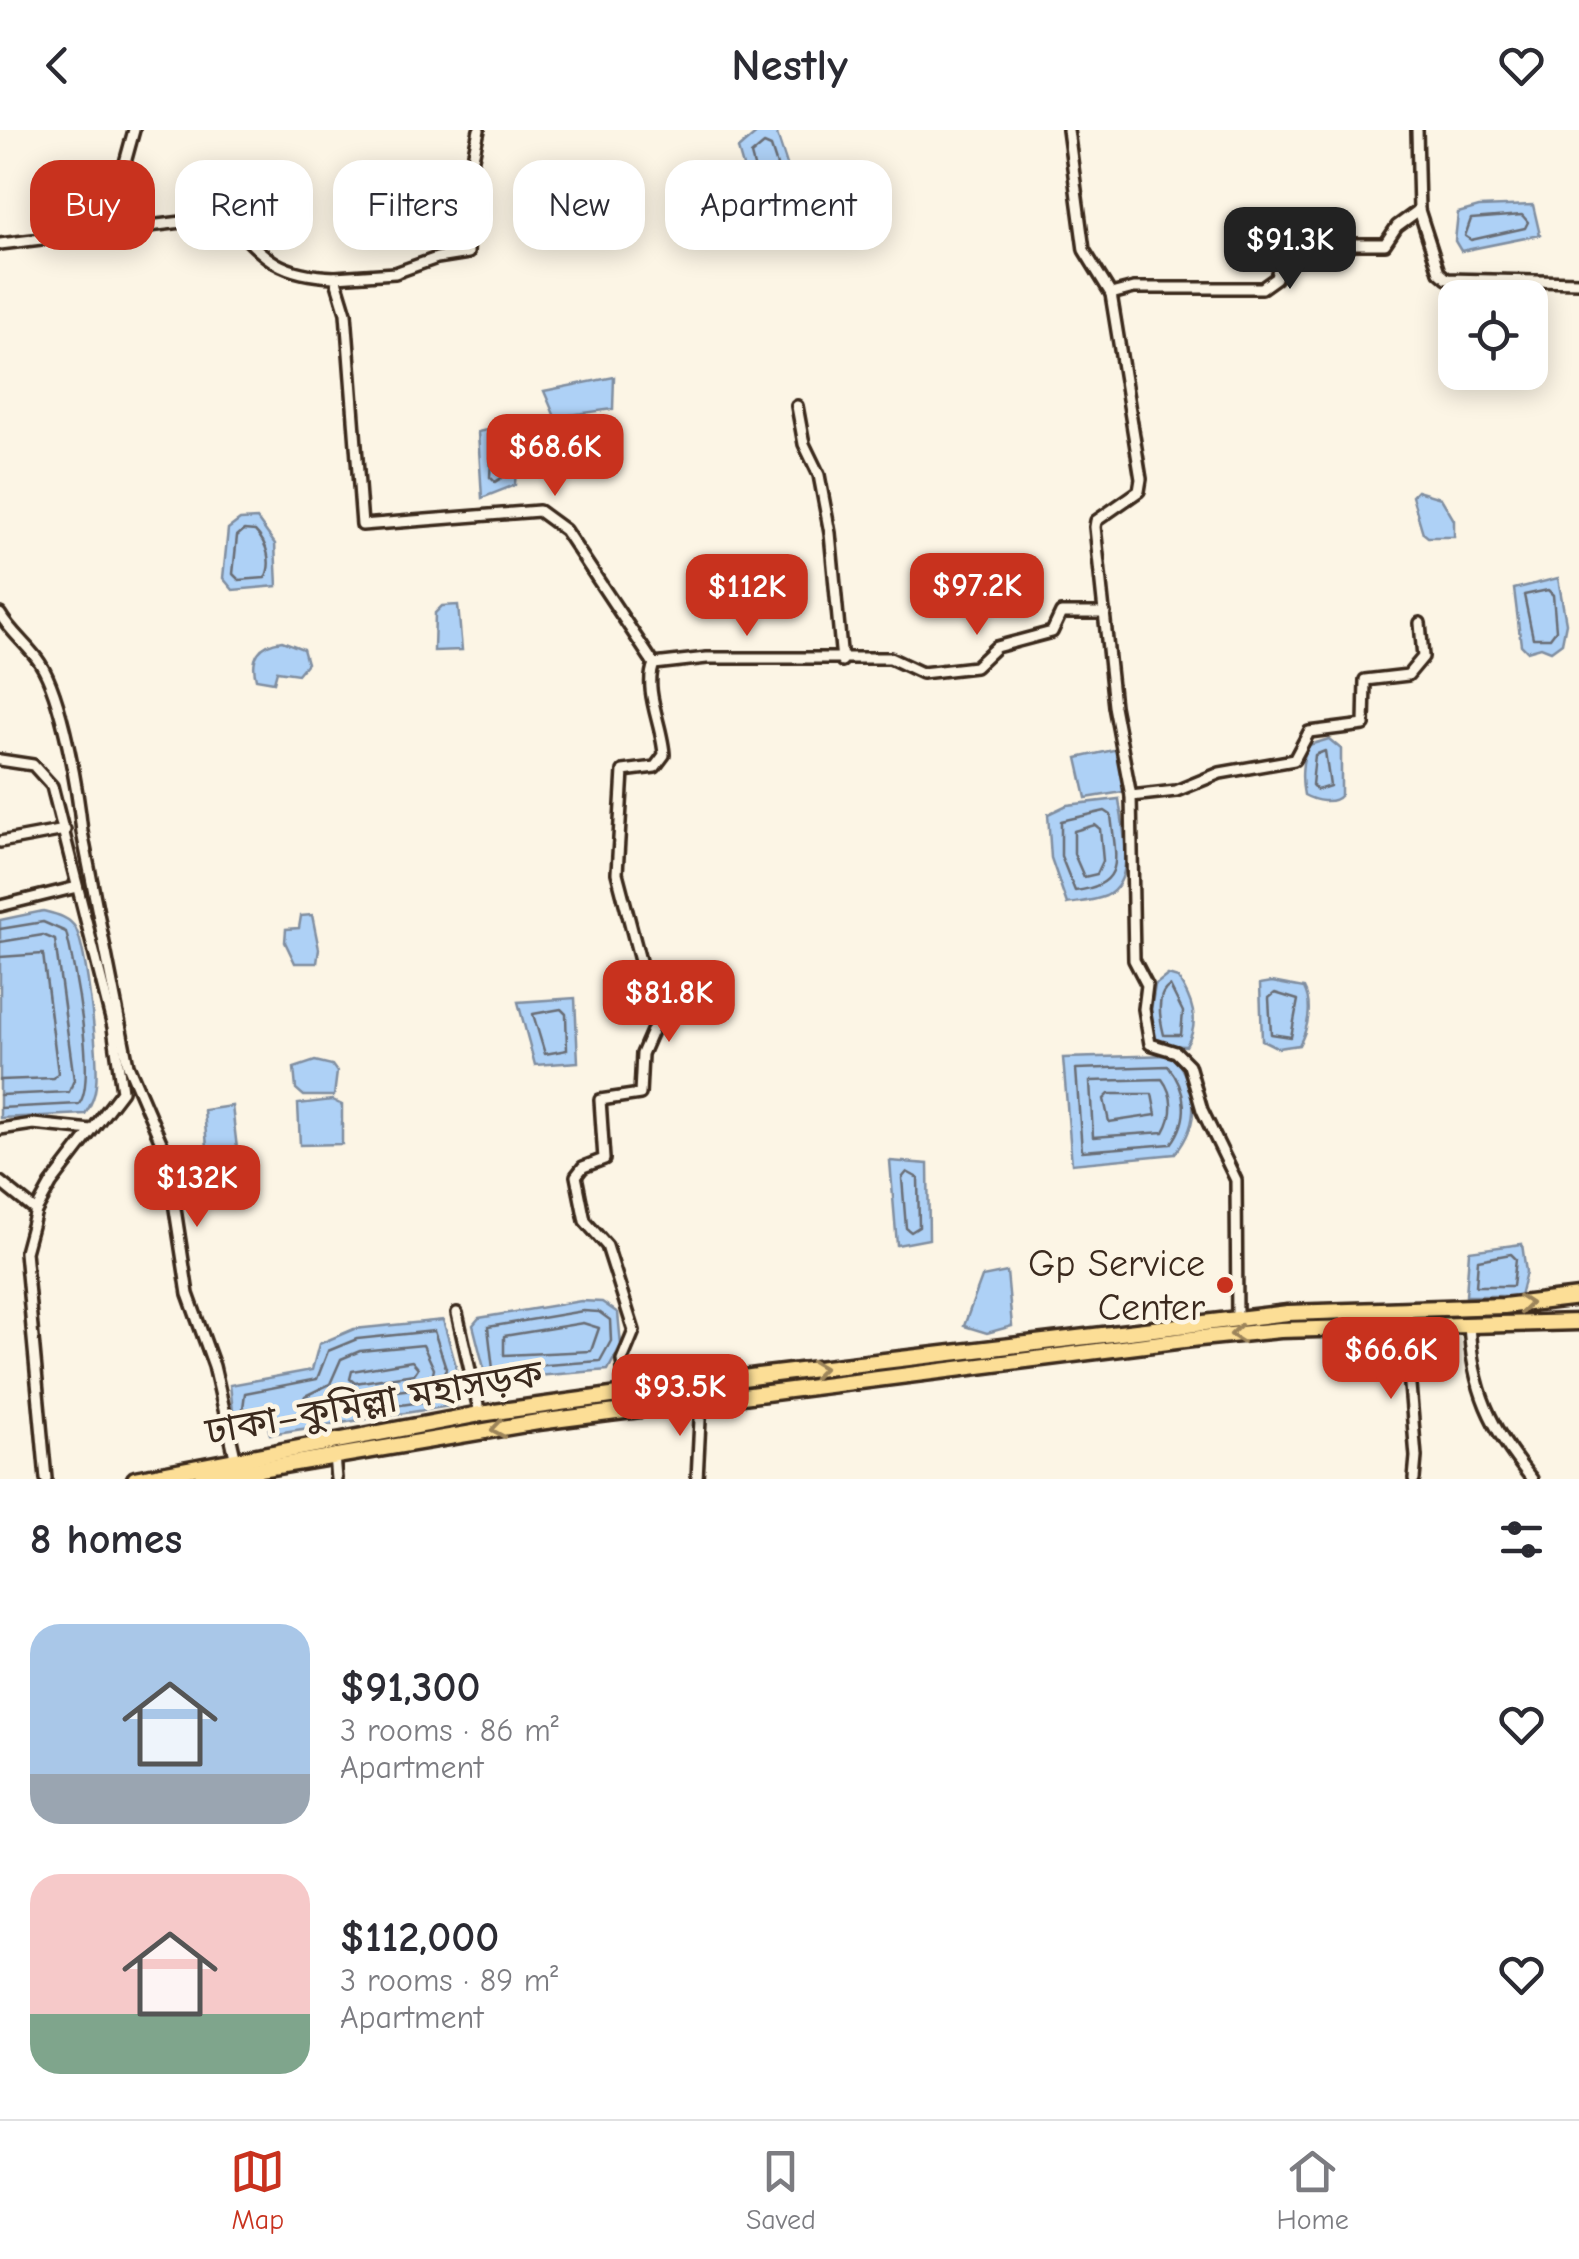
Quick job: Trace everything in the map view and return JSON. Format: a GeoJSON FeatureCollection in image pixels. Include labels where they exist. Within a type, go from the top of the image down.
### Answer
{"type":"FeatureCollection","features":[{"type":"Feature","properties":{"kind":"highway","name":"ঢাকা–কুমিল্লা মহাসড়ক"},"geometry":{"type":"LineString","coordinates":[[135,1479],[235,1457],[480,1414],[536,1415],[702,1400],[1125,1340],[1237,1319],[1573,1298]]}},
{"type":"Feature","properties":{"kind":"highway"},"geometry":{"type":"LineString","coordinates":[[1573,1298],[1574,1322]]}},
{"type":"Feature","properties":{"kind":"highway","name":"ঢাকা–কুমিল্লা মহাসড়ক"},"geometry":{"type":"LineString","coordinates":[[202,1479],[626,1394],[1125,1340],[1280,1330],[1574,1322]]}},
{"type":"Feature","properties":{"kind":"street"},"geometry":{"type":"LineString","coordinates":[[126,160],[134,130]]}},
{"type":"Feature","properties":{"kind":"street"},"geometry":{"type":"LineString","coordinates":[[155,224],[207,219],[231,222],[276,266],[292,274],[336,277],[396,273],[436,258],[468,254],[472,166],[479,130]]}},
{"type":"Feature","properties":{"kind":"street"},"geometry":{"type":"LineString","coordinates":[[1068,130],[1084,250],[1111,294],[1142,479],[1139,491],[1096,521],[1094,527],[1114,706],[1131,796],[1134,960],[1147,984],[1144,1009],[1150,1044],[1176,1052],[1190,1065],[1202,1110],[1236,1180],[1237,1319]]}},
{"type":"Feature","properties":{"kind":"street"},"geometry":{"type":"LineString","coordinates":[[1417,130],[1419,210],[1439,272],[1448,279],[1579,282]]}},
{"type":"Feature","properties":{"kind":"street"},"geometry":{"type":"LineString","coordinates":[[1111,294],[1134,288],[1262,288],[1276,278],[1283,244],[1332,236],[1354,244],[1386,244],[1397,226],[1419,210]]}},
{"type":"Feature","properties":{"kind":"street"},"geometry":{"type":"LineString","coordinates":[[0,244],[30,240]]}},
{"type":"Feature","properties":{"kind":"street"},"geometry":{"type":"LineString","coordinates":[[336,277],[346,313],[362,525],[539,511],[565,530],[654,664]]}},
{"type":"Feature","properties":{"kind":"street"},"geometry":{"type":"LineString","coordinates":[[797,406],[804,444],[819,476],[830,534],[842,660]]}},
{"type":"Feature","properties":{"kind":"street"},"geometry":{"type":"LineString","coordinates":[[654,664],[707,658],[896,658],[922,673],[975,667],[996,648],[1052,632],[1060,613],[1105,613]]}},
{"type":"Feature","properties":{"kind":"street"},"geometry":{"type":"LineString","coordinates":[[0,614],[41,664],[52,693],[79,795],[82,832],[128,1064],[167,1156],[188,1294],[214,1366],[235,1457]]}},
{"type":"Feature","properties":{"kind":"street"},"geometry":{"type":"LineString","coordinates":[[1131,796],[1176,791],[1220,773],[1279,765],[1294,760],[1309,732],[1364,725],[1365,680],[1408,675],[1422,657],[1420,623]]}},
{"type":"Feature","properties":{"kind":"street"},"geometry":{"type":"LineString","coordinates":[[626,1394],[622,1360],[634,1331],[606,1246],[586,1221],[576,1176],[583,1167],[604,1159],[600,1100],[640,1094],[642,1054],[656,1022],[617,873],[624,772],[654,766],[664,754],[664,728],[650,673],[654,664]]}},
{"type":"Feature","properties":{"kind":"street"},"geometry":{"type":"LineString","coordinates":[[0,760],[19,760],[44,774],[65,830],[113,1027],[122,1091],[36,1210],[26,1252],[46,1479]]}},
{"type":"Feature","properties":{"kind":"street"},"geometry":{"type":"LineString","coordinates":[[0,842],[65,830]]}},
{"type":"Feature","properties":{"kind":"street"},"geometry":{"type":"LineString","coordinates":[[0,906],[76,887]]}},
{"type":"Feature","properties":{"kind":"street"},"geometry":{"type":"LineString","coordinates":[[0,1129],[33,1124],[91,1130]]}},
{"type":"Feature","properties":{"kind":"street"},"geometry":{"type":"LineString","coordinates":[[0,1182],[36,1210]]}},
{"type":"Feature","properties":{"kind":"street"},"geometry":{"type":"LineString","coordinates":[[457,1313],[480,1414]]}},
{"type":"Feature","properties":{"kind":"street"},"geometry":{"type":"LineString","coordinates":[[1469,1323],[1471,1369],[1497,1436],[1532,1479]]}},
{"type":"Feature","properties":{"kind":"street"},"geometry":{"type":"LineString","coordinates":[[1406,1325],[1416,1457],[1414,1479]]}},
{"type":"Feature","properties":{"kind":"street"},"geometry":{"type":"LineString","coordinates":[[697,1479],[702,1400]]}},
{"type":"Feature","properties":{"kind":"street"},"geometry":{"type":"LineString","coordinates":[[334,1455],[336,1479]]}},
{"type":"Feature","properties":{"kind":"water"},"geometry":{"type":"Polygon","coordinates":[[[760,130],[776,131],[786,160],[741,160],[738,149],[760,130]]]}},
{"type":"Feature","properties":{"kind":"water"},"geometry":{"type":"Polygon","coordinates":[[[1533,205],[1540,235],[1461,251],[1455,241],[1458,213],[1479,207],[1533,205]]]}},
{"type":"Feature","properties":{"kind":"water"},"geometry":{"type":"Polygon","coordinates":[[[614,377],[613,409],[555,417],[544,391],[614,377]]]}},
{"type":"Feature","properties":{"kind":"water"},"geometry":{"type":"Polygon","coordinates":[[[511,428],[517,447],[515,485],[482,498],[478,432],[511,428]]]}},
{"type":"Feature","properties":{"kind":"water"},"geometry":{"type":"Polygon","coordinates":[[[1417,491],[1441,498],[1454,520],[1454,537],[1428,537],[1423,533],[1412,496],[1417,491]]]}},
{"type":"Feature","properties":{"kind":"water"},"geometry":{"type":"Polygon","coordinates":[[[257,519],[275,544],[277,586],[233,590],[223,578],[228,529],[240,520],[257,519]]]}},
{"type":"Feature","properties":{"kind":"water"},"geometry":{"type":"Polygon","coordinates":[[[1558,578],[1566,623],[1562,643],[1551,651],[1541,647],[1527,651],[1521,645],[1514,589],[1558,578]]]}},
{"type":"Feature","properties":{"kind":"water"},"geometry":{"type":"Polygon","coordinates":[[[458,605],[462,650],[434,651],[435,613],[442,606],[458,605]]]}},
{"type":"Feature","properties":{"kind":"water"},"geometry":{"type":"Polygon","coordinates":[[[282,641],[303,649],[307,663],[298,674],[277,671],[274,682],[256,679],[254,664],[258,653],[267,645],[282,641]]]}},
{"type":"Feature","properties":{"kind":"water"},"geometry":{"type":"Polygon","coordinates":[[[1329,739],[1341,749],[1341,795],[1324,801],[1304,795],[1302,769],[1309,745],[1329,739]]]}},
{"type":"Feature","properties":{"kind":"water"},"geometry":{"type":"Polygon","coordinates":[[[1118,749],[1129,791],[1086,798],[1077,758],[1118,749]]]}},
{"type":"Feature","properties":{"kind":"water"},"geometry":{"type":"Polygon","coordinates":[[[1119,799],[1126,852],[1122,878],[1106,896],[1067,904],[1051,858],[1048,814],[1067,805],[1119,799]]]}},
{"type":"Feature","properties":{"kind":"water"},"geometry":{"type":"Polygon","coordinates":[[[43,911],[70,922],[80,941],[94,1030],[95,1093],[85,1114],[0,1118],[0,920],[43,911]]]}},
{"type":"Feature","properties":{"kind":"water"},"geometry":{"type":"Polygon","coordinates":[[[312,915],[319,949],[317,963],[295,963],[285,942],[286,929],[299,928],[301,916],[312,915]]]}},
{"type":"Feature","properties":{"kind":"water"},"geometry":{"type":"Polygon","coordinates":[[[1168,975],[1178,978],[1193,1011],[1193,1028],[1186,1046],[1158,1045],[1154,1040],[1150,1016],[1155,985],[1168,975]]]}},
{"type":"Feature","properties":{"kind":"water"},"geometry":{"type":"Polygon","coordinates":[[[1272,982],[1304,988],[1308,1017],[1299,1045],[1278,1048],[1262,1040],[1260,984],[1272,982]]]}},
{"type":"Feature","properties":{"kind":"water"},"geometry":{"type":"Polygon","coordinates":[[[575,998],[578,1062],[535,1065],[518,1002],[575,998]]]}},
{"type":"Feature","properties":{"kind":"water"},"geometry":{"type":"Polygon","coordinates":[[[1173,1055],[1187,1080],[1193,1105],[1189,1129],[1175,1154],[1072,1164],[1063,1058],[1173,1055]]]}},
{"type":"Feature","properties":{"kind":"water"},"geometry":{"type":"Polygon","coordinates":[[[315,1061],[332,1065],[337,1072],[334,1096],[304,1096],[296,1089],[294,1068],[315,1061]]]}},
{"type":"Feature","properties":{"kind":"water"},"geometry":{"type":"Polygon","coordinates":[[[332,1100],[342,1105],[342,1144],[300,1145],[298,1104],[332,1100]]]}},
{"type":"Feature","properties":{"kind":"water"},"geometry":{"type":"Polygon","coordinates":[[[232,1106],[238,1157],[232,1161],[208,1160],[204,1110],[232,1106]]]}},
{"type":"Feature","properties":{"kind":"water"},"geometry":{"type":"Polygon","coordinates":[[[890,1161],[928,1164],[929,1239],[897,1245],[890,1161]]]}},
{"type":"Feature","properties":{"kind":"water"},"geometry":{"type":"Polygon","coordinates":[[[1522,1244],[1526,1272],[1520,1296],[1466,1296],[1469,1251],[1522,1244]]]}},
{"type":"Feature","properties":{"kind":"water"},"geometry":{"type":"Polygon","coordinates":[[[1007,1272],[1012,1326],[987,1333],[964,1326],[982,1277],[1007,1272]]]}},
{"type":"Feature","properties":{"kind":"water"},"geometry":{"type":"Polygon","coordinates":[[[581,1301],[602,1302],[618,1313],[621,1345],[608,1370],[487,1380],[473,1325],[479,1318],[581,1301]]]}},
{"type":"Feature","properties":{"kind":"water"},"geometry":{"type":"Polygon","coordinates":[[[443,1320],[456,1366],[457,1405],[270,1434],[267,1423],[234,1420],[230,1385],[312,1370],[319,1344],[354,1329],[443,1320]]]}},
{"type":"Feature","properties":{"kind":"place","name":"Gp Service Center"},"geometry":{"type":"Point","coordinates":[1225,1285]}}]}
